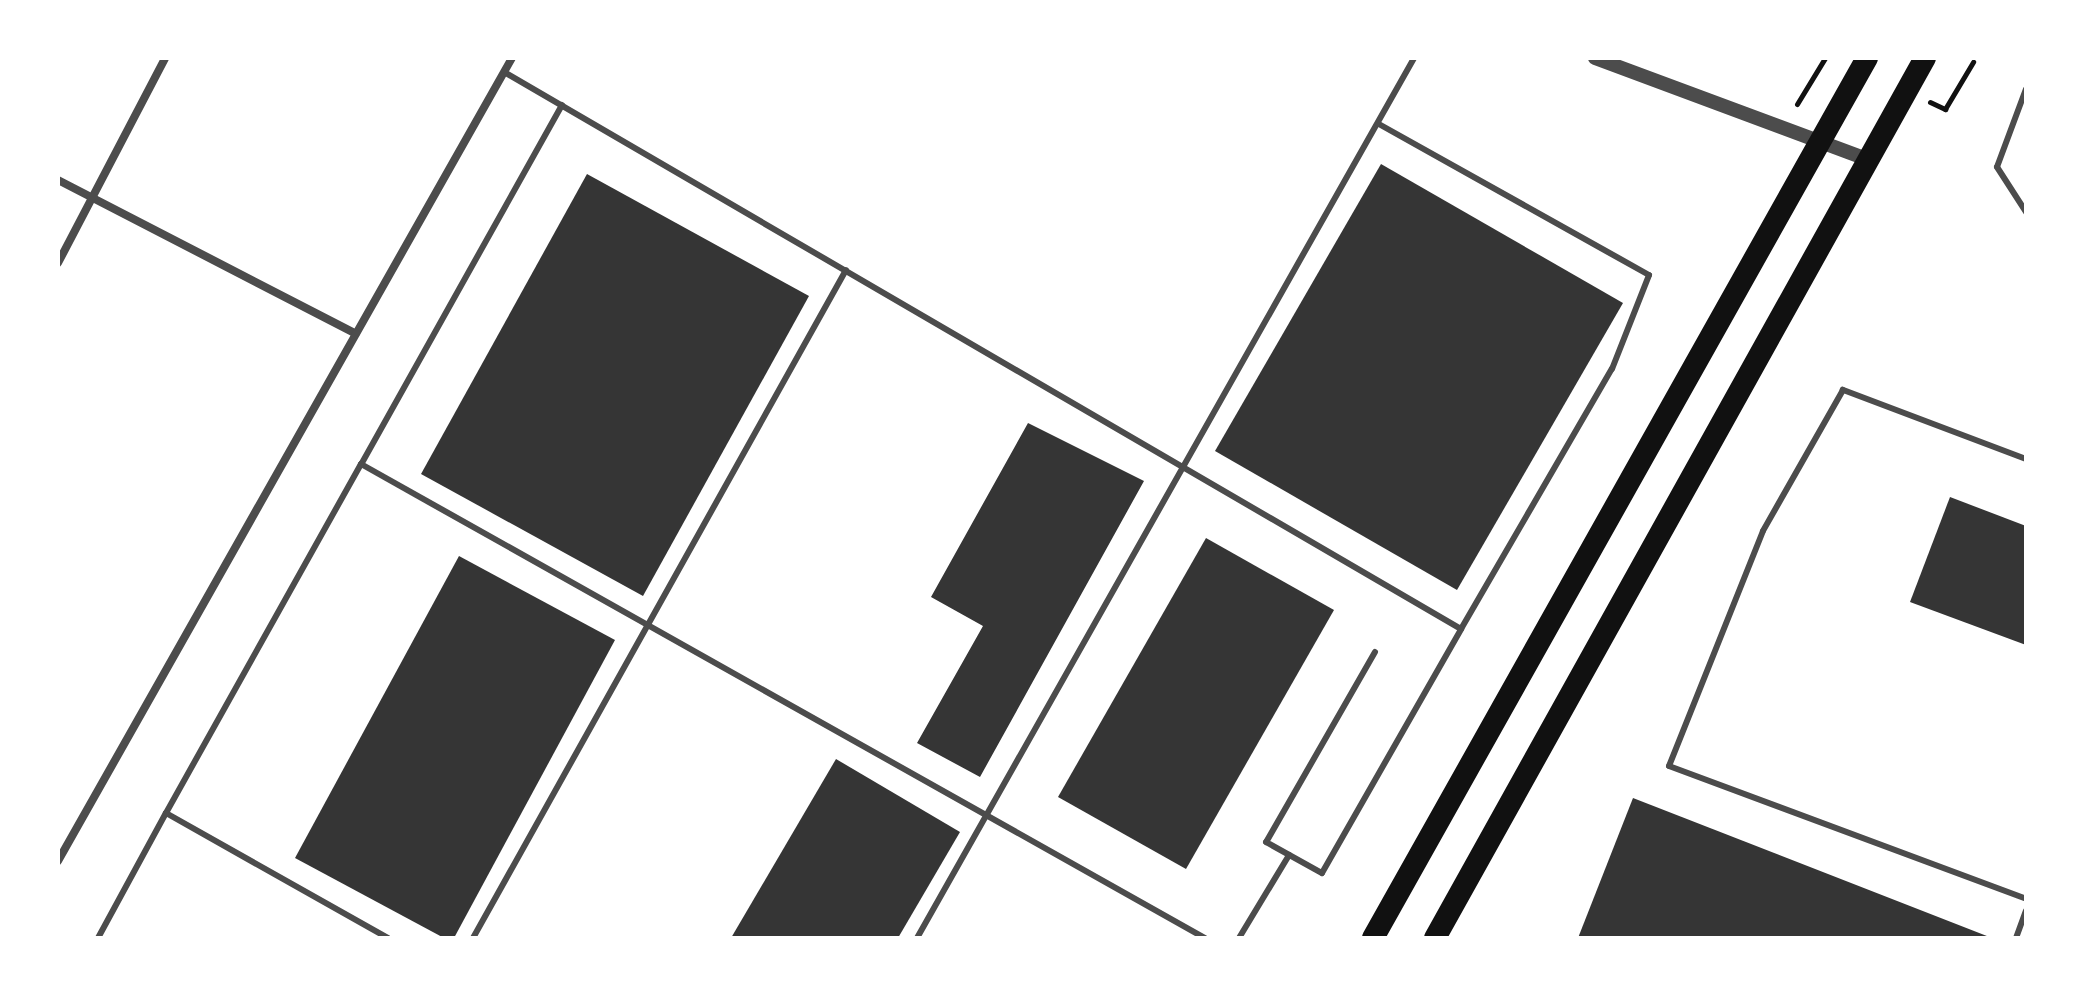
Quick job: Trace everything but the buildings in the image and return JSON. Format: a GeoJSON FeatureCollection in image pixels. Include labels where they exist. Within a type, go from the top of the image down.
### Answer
{"type":"FeatureCollection","features":[{"type":"Feature","properties":{"kind":"highway"},"geometry":{"type":"LineString","coordinates":[[1373,938],[1867,58]]}},
{"type":"Feature","properties":{"kind":"highway"},"geometry":{"type":"LineString","coordinates":[[1435,938],[1925,58]]}},
{"type":"Feature","properties":{"kind":"street"},"geometry":{"type":"LineString","coordinates":[[58,263],[165,58]]}},
{"type":"Feature","properties":{"kind":"street"},"geometry":{"type":"LineString","coordinates":[[58,861],[512,58]]}},
{"type":"Feature","properties":{"kind":"street"},"geometry":{"type":"LineString","coordinates":[[1595,58],[1870,160]]}},
{"type":"Feature","properties":{"kind":"street"},"geometry":{"type":"LineString","coordinates":[[58,180],[94,195],[356,334]]}},
{"type":"Feature","properties":{"kind":"lane"},"geometry":{"type":"LineString","coordinates":[[917,938],[1414,58]]}},
{"type":"Feature","properties":{"kind":"lane"},"geometry":{"type":"LineString","coordinates":[[504,72],[1461,629]]}},
{"type":"Feature","properties":{"kind":"lane"},"geometry":{"type":"LineString","coordinates":[[2026,89],[1997,167],[2026,212]]}},
{"type":"Feature","properties":{"kind":"lane"},"geometry":{"type":"LineString","coordinates":[[98,938],[562,105]]}},
{"type":"Feature","properties":{"kind":"lane"},"geometry":{"type":"LineString","coordinates":[[1375,652],[1266,842],[1322,873],[1612,369],[1649,275],[1379,124]]}},
{"type":"Feature","properties":{"kind":"lane"},"geometry":{"type":"LineString","coordinates":[[473,938],[846,270]]}},
{"type":"Feature","properties":{"kind":"lane"},"geometry":{"type":"LineString","coordinates":[[2026,459],[1843,390],[1763,531],[1669,766],[2026,899]]}},
{"type":"Feature","properties":{"kind":"lane"},"geometry":{"type":"LineString","coordinates":[[361,464],[1205,938]]}},
{"type":"Feature","properties":{"kind":"lane"},"geometry":{"type":"LineString","coordinates":[[166,813],[388,938]]}},
{"type":"Feature","properties":{"kind":"lane"},"geometry":{"type":"LineString","coordinates":[[1239,938],[1289,855]]}},
{"type":"Feature","properties":{"kind":"lane"},"geometry":{"type":"LineString","coordinates":[[2016,938],[2026,911]]}},
{"type":"Feature","properties":{"kind":"path"},"geometry":{"type":"LineString","coordinates":[[1797,104],[1825,58]]}},
{"type":"Feature","properties":{"kind":"path"},"geometry":{"type":"LineString","coordinates":[[1945,109],[1973,62]]}}]}
